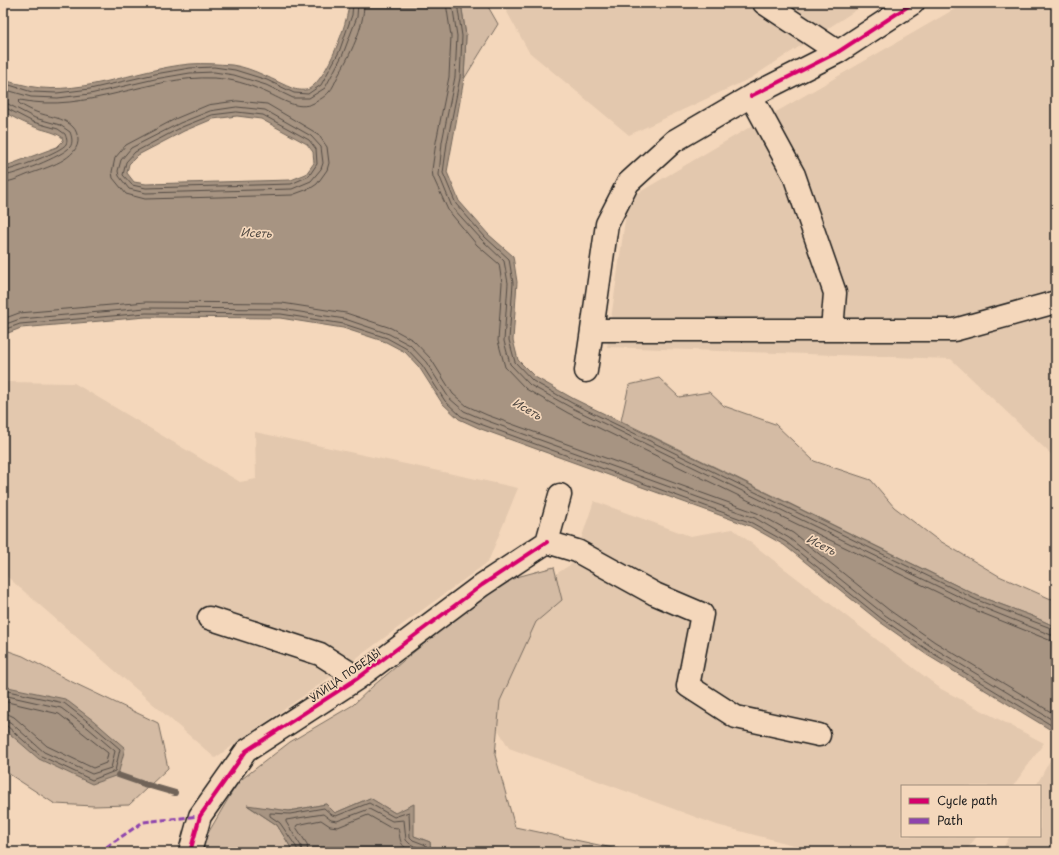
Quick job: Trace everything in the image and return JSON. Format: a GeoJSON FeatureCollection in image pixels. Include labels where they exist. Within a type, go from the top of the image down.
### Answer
{"type":"FeatureCollection","features":[{"type":"Feature","properties":{"kind":"street"},"geometry":{"type":"LineString","coordinates":[[764,3],[838,52]]}},
{"type":"Feature","properties":{"kind":"street"},"geometry":{"type":"LineString","coordinates":[[586,371],[606,224],[628,183],[674,141],[751,96],[838,52],[913,3]]}},
{"type":"Feature","properties":{"kind":"street"},"geometry":{"type":"LineString","coordinates":[[751,96],[794,175],[802,197],[835,294],[832,330]]}},
{"type":"Feature","properties":{"kind":"street"},"geometry":{"type":"LineString","coordinates":[[592,330],[954,330],[1056,302]]}},
{"type":"Feature","properties":{"kind":"street"},"geometry":{"type":"LineString","coordinates":[[560,495],[547,542],[577,551],[655,594],[702,614],[688,686],[736,717],[819,735]]}},
{"type":"Feature","properties":{"kind":"street","name":"УЛИЦА ПОБЕДЫ"},"geometry":{"type":"LineString","coordinates":[[190,852],[200,816],[246,751],[358,678],[482,585],[547,542]]}},
{"type":"Feature","properties":{"kind":"street"},"geometry":{"type":"LineString","coordinates":[[209,618],[320,654],[358,678]]}},
{"type":"Feature","properties":{"kind":"shaded area"},"geometry":{"type":"Polygon","coordinates":[[[461,3],[486,3],[498,24],[464,79],[466,36],[461,3]]]}},
{"type":"Feature","properties":{"kind":"shaded area"},"geometry":{"type":"Polygon","coordinates":[[[502,3],[867,3],[751,78],[629,135],[529,52],[502,3]]]}},
{"type":"Feature","properties":{"kind":"shaded area"},"geometry":{"type":"Polygon","coordinates":[[[965,3],[1056,3],[1056,459],[951,359],[607,347],[628,199],[965,3]]]}},
{"type":"Feature","properties":{"kind":"shaded area"},"geometry":{"type":"Polygon","coordinates":[[[659,378],[679,397],[709,392],[724,406],[775,424],[814,461],[871,480],[894,507],[935,538],[999,576],[1051,599],[1056,597],[1056,627],[1032,616],[978,596],[621,421],[629,385],[659,378]]]}},
{"type":"Feature","properties":{"kind":"shaded area"},"geometry":{"type":"Polygon","coordinates":[[[3,382],[74,383],[240,482],[256,479],[255,432],[518,488],[488,562],[343,668],[215,758],[3,573],[3,382]]]}},
{"type":"Feature","properties":{"kind":"shaded area"},"geometry":{"type":"Polygon","coordinates":[[[594,501],[690,536],[733,529],[941,689],[1044,743],[1014,785],[901,785],[901,837],[976,837],[965,852],[820,852],[717,825],[509,748],[444,638],[542,583],[573,563],[594,501]]]}},
{"type":"Feature","properties":{"kind":"shaded area"},"geometry":{"type":"Polygon","coordinates":[[[554,567],[562,600],[536,622],[500,701],[495,755],[515,827],[631,852],[431,852],[430,842],[414,836],[395,813],[370,798],[335,813],[326,804],[289,811],[248,806],[277,825],[293,851],[338,850],[340,852],[197,852],[238,782],[290,742],[353,705],[373,686],[498,582],[554,567]]]}},
{"type":"Feature","properties":{"kind":"shaded area"},"geometry":{"type":"Polygon","coordinates":[[[3,649],[23,656],[68,680],[158,723],[168,768],[129,805],[94,806],[55,804],[3,770],[3,649]]]}},
{"type":"Feature","properties":{"kind":"shaded area"},"geometry":{"type":"Polygon","coordinates":[[[1054,753],[1056,754],[1056,852],[1001,852],[1009,837],[1041,837],[1041,785],[1037,785],[1054,753]]]}},
{"type":"Feature","properties":{"kind":"water","name":"Исеть"},"geometry":{"type":"Polygon","coordinates":[[[349,3],[461,3],[466,36],[464,79],[447,172],[459,201],[488,234],[513,256],[517,282],[513,340],[518,360],[535,377],[574,399],[978,596],[1032,616],[1056,627],[1056,733],[927,655],[880,622],[784,545],[750,526],[481,429],[459,419],[442,403],[419,367],[405,352],[386,342],[343,328],[280,318],[146,317],[21,328],[3,335],[3,167],[57,147],[63,141],[62,137],[59,135],[28,124],[3,111],[3,78],[13,83],[41,88],[62,88],[105,82],[169,67],[190,64],[211,64],[232,65],[248,69],[294,89],[306,90],[316,83],[329,63],[341,36],[349,3]],[[237,116],[213,119],[184,131],[138,155],[129,164],[127,173],[134,182],[146,184],[291,180],[306,174],[314,163],[313,152],[307,144],[261,119],[237,116]]]}},
{"type":"Feature","properties":{"kind":"water"},"geometry":{"type":"Polygon","coordinates":[[[3,686],[65,699],[94,721],[125,748],[118,775],[92,784],[39,759],[3,728],[3,686]]]}},
{"type":"Feature","properties":{"kind":"water"},"geometry":{"type":"Polygon","coordinates":[[[370,798],[395,813],[414,804],[414,836],[430,842],[431,852],[293,851],[277,825],[247,805],[289,811],[326,804],[335,813],[370,798]]]}},
{"type":"Feature","properties":{"kind":"waterway"},"geometry":{"type":"LineString","coordinates":[[118,775],[175,793]]}},
{"type":"Feature","properties":{"kind":"marked path"},"geometry":{"type":"LineString","coordinates":[[99,852],[143,822],[200,816]]}},
{"type":"Feature","properties":{"kind":"cycle path"},"geometry":{"type":"LineString","coordinates":[[751,96],[838,52],[913,3]]}},
{"type":"Feature","properties":{"kind":"cycle path"},"geometry":{"type":"LineString","coordinates":[[190,852],[200,816],[246,751],[358,678],[482,585],[547,542]]}}]}
